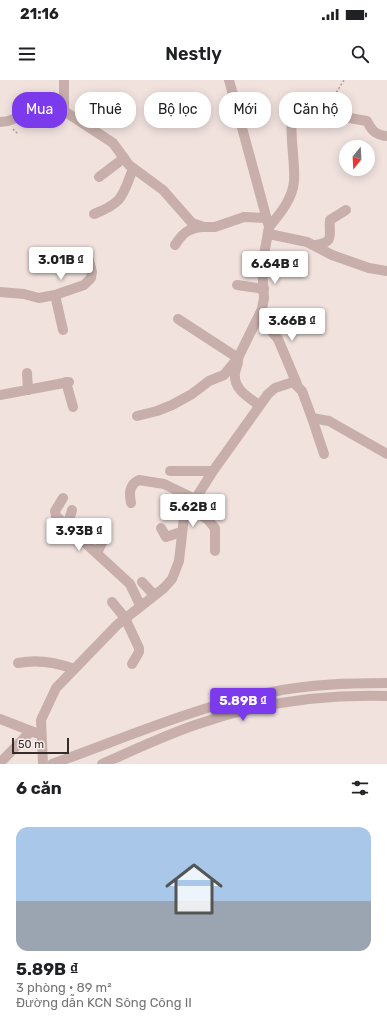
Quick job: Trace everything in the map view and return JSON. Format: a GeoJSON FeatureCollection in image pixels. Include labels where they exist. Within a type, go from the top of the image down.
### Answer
{"type":"FeatureCollection","features":[{"type":"Feature","properties":{"kind":"street"},"geometry":{"type":"LineString","coordinates":[[64,80],[64,92]]}},
{"type":"Feature","properties":{"kind":"street"},"geometry":{"type":"LineString","coordinates":[[136,416],[157,412],[192,394],[208,381],[224,375],[238,358],[260,317],[264,298],[262,266],[268,226],[230,80]]}},
{"type":"Feature","properties":{"kind":"street"},"geometry":{"type":"LineString","coordinates":[[67,112],[86,126],[108,138],[133,169],[163,190],[192,223],[204,227]]}},
{"type":"Feature","properties":{"kind":"street"},"geometry":{"type":"LineString","coordinates":[[352,118],[367,121],[372,131],[377,135],[385,136]]}},
{"type":"Feature","properties":{"kind":"street"},"geometry":{"type":"LineString","coordinates":[[0,122],[6,122],[12,119]]}},
{"type":"Feature","properties":{"kind":"street"},"geometry":{"type":"LineString","coordinates":[[268,226],[284,208],[293,186],[292,128]]}},
{"type":"Feature","properties":{"kind":"street"},"geometry":{"type":"LineString","coordinates":[[100,177],[124,158]]}},
{"type":"Feature","properties":{"kind":"street"},"geometry":{"type":"LineString","coordinates":[[94,214],[114,204],[123,196],[133,169]]}},
{"type":"Feature","properties":{"kind":"street"},"geometry":{"type":"LineString","coordinates":[[316,245],[329,240],[331,237],[330,220],[346,210]]}},
{"type":"Feature","properties":{"kind":"street"},"geometry":{"type":"LineString","coordinates":[[175,245],[190,228],[215,227],[244,217],[316,245],[332,255],[369,268],[387,271]]}},
{"type":"Feature","properties":{"kind":"street"},"geometry":{"type":"LineString","coordinates":[[0,292],[24,294],[39,298],[55,295],[84,285],[88,281],[92,272],[88,256]]}},
{"type":"Feature","properties":{"kind":"street"},"geometry":{"type":"LineString","coordinates":[[237,285],[264,289]]}},
{"type":"Feature","properties":{"kind":"street"},"geometry":{"type":"LineString","coordinates":[[55,295],[63,330]]}},
{"type":"Feature","properties":{"kind":"street"},"geometry":{"type":"LineString","coordinates":[[260,317],[278,339],[312,418],[324,454]]}},
{"type":"Feature","properties":{"kind":"street"},"geometry":{"type":"LineString","coordinates":[[178,319],[238,358]]}},
{"type":"Feature","properties":{"kind":"street"},"geometry":{"type":"LineString","coordinates":[[238,358],[235,373],[237,385],[242,392],[259,405]]}},
{"type":"Feature","properties":{"kind":"street"},"geometry":{"type":"LineString","coordinates":[[27,373],[28,390]]}},
{"type":"Feature","properties":{"kind":"street"},"geometry":{"type":"LineString","coordinates":[[0,395],[67,382],[73,407]]}},
{"type":"Feature","properties":{"kind":"street"},"geometry":{"type":"LineString","coordinates":[[43,764],[41,720],[45,707],[56,688],[74,668],[125,618],[172,579],[177,570],[184,517],[192,503],[259,405],[275,388],[288,382],[297,384]]}},
{"type":"Feature","properties":{"kind":"street"},"geometry":{"type":"LineString","coordinates":[[312,418],[329,421],[387,454]]}},
{"type":"Feature","properties":{"kind":"street"},"geometry":{"type":"LineString","coordinates":[[170,471],[213,471]]}},
{"type":"Feature","properties":{"kind":"street"},"geometry":{"type":"LineString","coordinates":[[131,503],[129,493],[134,483],[138,480],[164,484],[192,503],[215,528],[215,551]]}},
{"type":"Feature","properties":{"kind":"street"},"geometry":{"type":"LineString","coordinates":[[63,498],[55,513],[130,584],[140,605]]}},
{"type":"Feature","properties":{"kind":"street"},"geometry":{"type":"LineString","coordinates":[[67,526],[72,510]]}},
{"type":"Feature","properties":{"kind":"street"},"geometry":{"type":"LineString","coordinates":[[161,528],[166,537],[181,532]]}},
{"type":"Feature","properties":{"kind":"street"},"geometry":{"type":"LineString","coordinates":[[97,554],[105,536]]}},
{"type":"Feature","properties":{"kind":"street"},"geometry":{"type":"LineString","coordinates":[[142,582],[154,595]]}},
{"type":"Feature","properties":{"kind":"street"},"geometry":{"type":"LineString","coordinates":[[112,602],[125,618],[139,648],[139,652],[132,664]]}},
{"type":"Feature","properties":{"kind":"street"},"geometry":{"type":"LineString","coordinates":[[18,662],[31,660],[49,661],[74,668]]}},
{"type":"Feature","properties":{"kind":"street"},"geometry":{"type":"LineString","coordinates":[[52,764],[192,712],[273,691],[353,683],[387,683]]}},
{"type":"Feature","properties":{"kind":"street"},"geometry":{"type":"LineString","coordinates":[[273,691],[276,704]]}},
{"type":"Feature","properties":{"kind":"street"},"geometry":{"type":"LineString","coordinates":[[102,764],[197,724],[235,712],[306,699],[356,695],[387,696]]}},
{"type":"Feature","properties":{"kind":"street"},"geometry":{"type":"LineString","coordinates":[[0,719],[41,735]]}},
{"type":"Feature","properties":{"kind":"street"},"geometry":{"type":"LineString","coordinates":[[0,763],[31,731]]}},
{"type":"Feature","properties":{"kind":"path"},"geometry":{"type":"LineString","coordinates":[[337,92],[344,80]]}}]}
